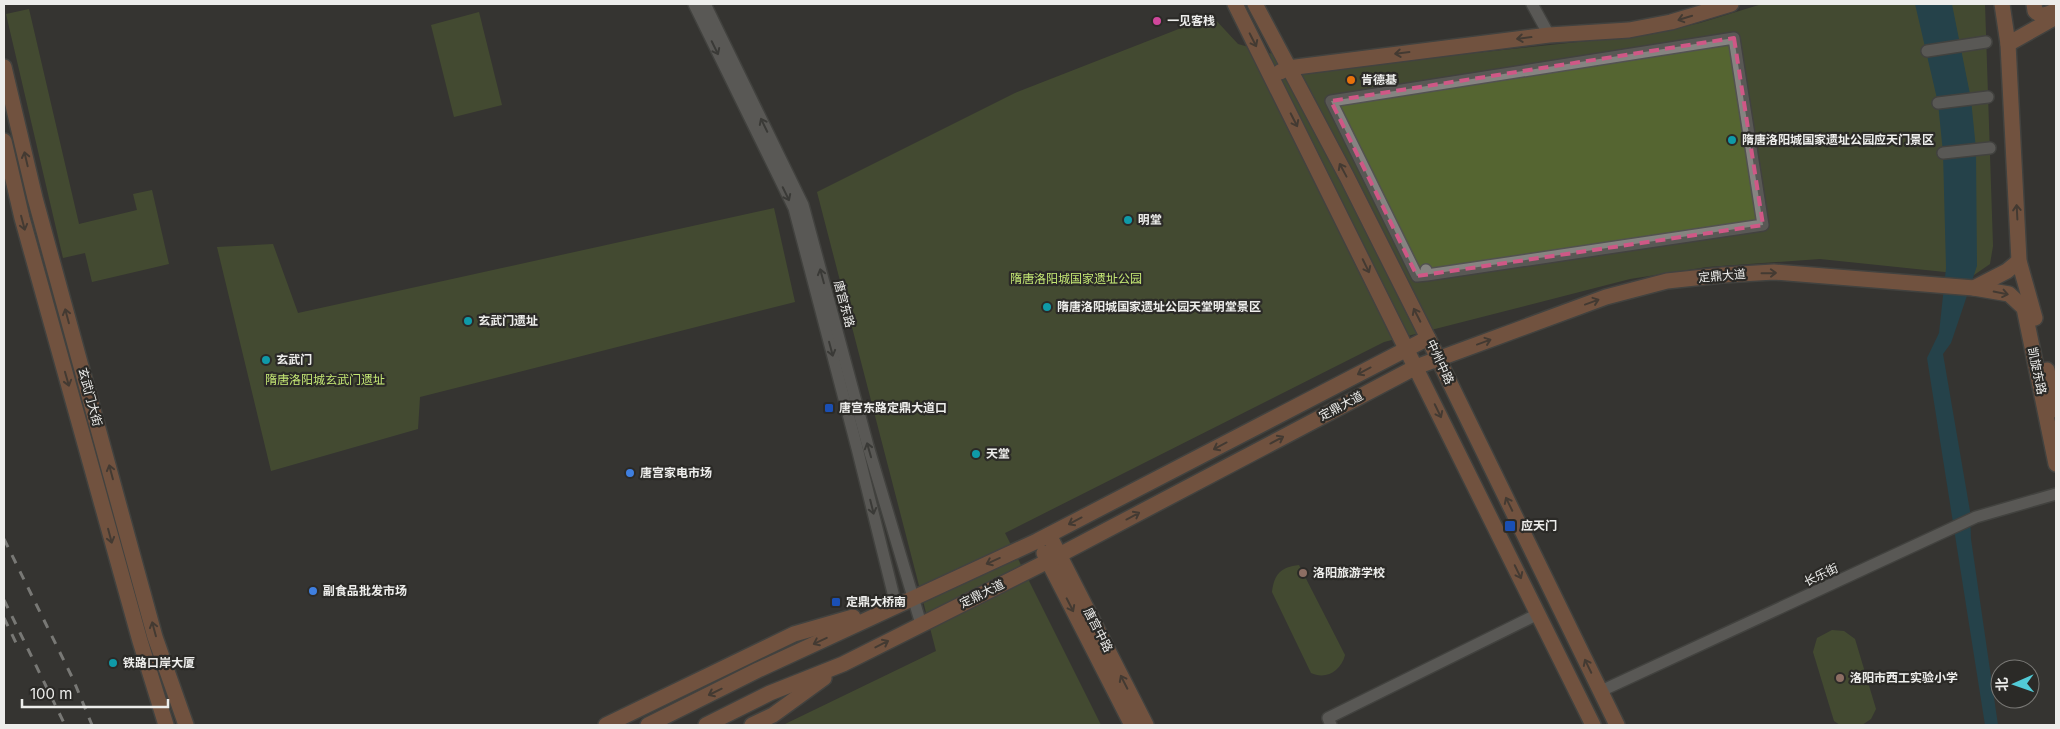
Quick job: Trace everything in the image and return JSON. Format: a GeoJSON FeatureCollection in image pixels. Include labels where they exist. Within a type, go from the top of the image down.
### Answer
{"type":"FeatureCollection","features":[{"type":"Feature","properties":{"kind":"main road","name":"中州中路"},"geometry":{"type":"LineString","coordinates":[[1235,4],[1593,725]]}},
{"type":"Feature","properties":{"kind":"main road","name":"中州中路"},"geometry":{"type":"LineString","coordinates":[[1255,4],[1347,177],[1618,725]]}},
{"type":"Feature","properties":{"kind":"main road"},"geometry":{"type":"LineString","coordinates":[[1272,76],[1288,68],[1549,35],[1629,30],[1671,22],[1731,4]]}},
{"type":"Feature","properties":{"kind":"main road","name":"凯旋东路"},"geometry":{"type":"LineString","coordinates":[[2002,4],[2008,44],[2019,261],[2056,410]]}},
{"type":"Feature","properties":{"kind":"main road"},"geometry":{"type":"LineString","coordinates":[[2034,4],[2035,12],[2038,15],[2044,16],[2056,10]]}},
{"type":"Feature","properties":{"kind":"main road"},"geometry":{"type":"LineString","coordinates":[[2008,44],[2056,17]]}},
{"type":"Feature","properties":{"kind":"main road","name":"玄武门大街"},"geometry":{"type":"LineString","coordinates":[[4,67],[35,198],[156,637],[186,725]]}},
{"type":"Feature","properties":{"kind":"main road","name":"玄武门大街"},"geometry":{"type":"LineString","coordinates":[[4,141],[22,218],[137,632],[166,725]]}},
{"type":"Feature","properties":{"kind":"main road"},"geometry":{"type":"LineString","coordinates":[[1974,288],[2007,271],[2019,261]]}},
{"type":"Feature","properties":{"kind":"main road","name":"定鼎大道"},"geometry":{"type":"LineString","coordinates":[[706,725],[770,693],[843,664],[1053,558],[1416,367],[1606,297],[1667,281],[1774,272],[1974,288],[2009,294],[2024,308]]}},
{"type":"Feature","properties":{"kind":"main road","name":"凯旋东路"},"geometry":{"type":"LineString","coordinates":[[2024,308],[2056,464]]}},
{"type":"Feature","properties":{"kind":"main road","name":"定鼎大道"},"geometry":{"type":"LineString","coordinates":[[648,725],[758,670],[1043,538],[1428,338]]}},
{"type":"Feature","properties":{"kind":"main road","name":"唐宫中路"},"geometry":{"type":"LineString","coordinates":[[1043,538],[1132,725]]}},
{"type":"Feature","properties":{"kind":"main road","name":"唐宫中路"},"geometry":{"type":"LineString","coordinates":[[1053,558],[1146,725]]}},
{"type":"Feature","properties":{"kind":"main road"},"geometry":{"type":"LineString","coordinates":[[606,725],[794,634],[896,605]]}},
{"type":"Feature","properties":{"kind":"main road"},"geometry":{"type":"LineString","coordinates":[[748,656],[763,655],[765,660],[758,670]]}},
{"type":"Feature","properties":{"kind":"main road"},"geometry":{"type":"LineString","coordinates":[[752,725],[783,708],[843,664]]}},
{"type":"Feature","properties":{"kind":"main road"},"geometry":{"type":"LineString","coordinates":[[770,693],[783,694],[786,698],[783,708]]}},
{"type":"Feature","properties":{"kind":"street","name":"唐宫东路"},"geometry":{"type":"LineString","coordinates":[[694,4],[794,208],[896,605]]}},
{"type":"Feature","properties":{"kind":"street","name":"唐宫东路"},"geometry":{"type":"LineString","coordinates":[[705,4],[803,205],[868,446],[921,624]]}},
{"type":"Feature","properties":{"kind":"street"},"geometry":{"type":"LineString","coordinates":[[1532,4],[1549,35]]}},
{"type":"Feature","properties":{"kind":"street"},"geometry":{"type":"LineString","coordinates":[[1734,38],[1763,224],[1426,272],[1417,276],[1331,100],[1734,38]]}},
{"type":"Feature","properties":{"kind":"street"},"geometry":{"type":"LineString","coordinates":[[1927,51],[1986,42]]}},
{"type":"Feature","properties":{"kind":"street"},"geometry":{"type":"LineString","coordinates":[[1938,103],[1988,97]]}},
{"type":"Feature","properties":{"kind":"street"},"geometry":{"type":"LineString","coordinates":[[1942,153],[1990,148]]}},
{"type":"Feature","properties":{"kind":"street","name":"长乐街"},"geometry":{"type":"LineString","coordinates":[[1601,691],[1950,529],[1976,518],[2056,494]]}},
{"type":"Feature","properties":{"kind":"street"},"geometry":{"type":"LineString","coordinates":[[1331,725],[1328,718],[1538,614]]}},
{"type":"Feature","properties":{"kind":"highlighted area"},"geometry":{"type":"Polygon","coordinates":[[[1734,38],[1763,225],[1417,276],[1331,101],[1734,38]]]}},
{"type":"Feature","properties":{"kind":"green space","name":"隋唐洛阳城国家遗址公园"},"geometry":{"type":"Polygon","coordinates":[[[1762,4],[1985,4],[1993,246],[1990,264],[1974,275],[1820,259],[1707,267],[1630,279],[1384,342],[1005,533],[1101,725],[783,725],[936,651],[817,192],[1015,93],[1212,16],[1238,44],[1326,69],[1653,34],[1700,23],[1762,4]]]}},
{"type":"Feature","properties":{"kind":"green space"},"geometry":{"type":"Polygon","coordinates":[[[29,9],[79,224],[137,210],[133,194],[152,190],[169,264],[92,282],[85,253],[63,258],[6,14],[29,9]]]}},
{"type":"Feature","properties":{"kind":"green space"},"geometry":{"type":"Polygon","coordinates":[[[479,12],[502,105],[454,117],[431,25],[479,12]]]}},
{"type":"Feature","properties":{"kind":"green space","name":"隋唐洛阳城玄武门遗址"},"geometry":{"type":"Polygon","coordinates":[[[774,208],[795,302],[420,397],[418,429],[271,471],[217,247],[273,244],[298,313],[774,208]]]}},
{"type":"Feature","properties":{"kind":"green space"},"geometry":{"type":"Polygon","coordinates":[[[1299,565],[1345,655],[1340,666],[1327,675],[1311,673],[1272,592],[1275,580],[1280,572],[1299,565]]]}},
{"type":"Feature","properties":{"kind":"green space"},"geometry":{"type":"Polygon","coordinates":[[[1832,630],[1844,631],[1855,639],[1876,709],[1871,719],[1862,725],[1840,725],[1834,721],[1813,652],[1817,638],[1832,630]]]}},
{"type":"Feature","properties":{"kind":"water"},"geometry":{"type":"Polygon","coordinates":[[[1915,4],[1952,4],[1971,99],[1976,149],[1977,266],[1951,343],[1943,354],[1970,511],[1971,539],[1990,670],[1990,709],[1996,709],[1998,725],[1985,725],[1927,358],[1939,333],[1946,268],[1943,153],[1938,103],[1915,4]]]}},
{"type":"Feature","properties":{"kind":"railway"},"geometry":{"type":"LineString","coordinates":[[4,539],[73,679],[92,725]]}},
{"type":"Feature","properties":{"kind":"railway"},"geometry":{"type":"LineString","coordinates":[[4,600],[65,725]]}},
{"type":"Feature","properties":{"kind":"railway"},"geometry":{"type":"LineString","coordinates":[[4,618],[18,647]]}},
{"type":"Feature","properties":{"kind":"place","name":"一见客栈"},"geometry":{"type":"Point","coordinates":[1157,21]}},
{"type":"Feature","properties":{"kind":"place","name":"肯德基"},"geometry":{"type":"Point","coordinates":[1351,80]}},
{"type":"Feature","properties":{"kind":"place","name":"隋唐洛阳城国家遗址公园应天门景区"},"geometry":{"type":"Point","coordinates":[1732,140]}},
{"type":"Feature","properties":{"kind":"place","name":"明堂"},"geometry":{"type":"Point","coordinates":[1128,220]}},
{"type":"Feature","properties":{"kind":"place","name":"隋唐洛阳城国家遗址公园天堂明堂景区"},"geometry":{"type":"Point","coordinates":[1047,307]}},
{"type":"Feature","properties":{"kind":"place","name":"玄武门遗址"},"geometry":{"type":"Point","coordinates":[468,321]}},
{"type":"Feature","properties":{"kind":"place","name":"玄武门"},"geometry":{"type":"Point","coordinates":[266,360]}},
{"type":"Feature","properties":{"kind":"place","name":"唐宫东路定鼎大道口"},"geometry":{"type":"Point","coordinates":[829,408]}},
{"type":"Feature","properties":{"kind":"place","name":"天堂"},"geometry":{"type":"Point","coordinates":[976,454]}},
{"type":"Feature","properties":{"kind":"place","name":"唐宫家电市场"},"geometry":{"type":"Point","coordinates":[630,473]}},
{"type":"Feature","properties":{"kind":"place","name":"应天门"},"geometry":{"type":"Point","coordinates":[1510,526]}},
{"type":"Feature","properties":{"kind":"place","name":"洛阳旅游学校"},"geometry":{"type":"Point","coordinates":[1303,573]}},
{"type":"Feature","properties":{"kind":"place","name":"副食品批发市场"},"geometry":{"type":"Point","coordinates":[313,591]}},
{"type":"Feature","properties":{"kind":"place","name":"定鼎大桥南"},"geometry":{"type":"Point","coordinates":[836,602]}},
{"type":"Feature","properties":{"kind":"place","name":"铁路口岸大厦"},"geometry":{"type":"Point","coordinates":[113,663]}},
{"type":"Feature","properties":{"kind":"place","name":"洛阳市西工实验小学"},"geometry":{"type":"Point","coordinates":[1840,678]}}]}
